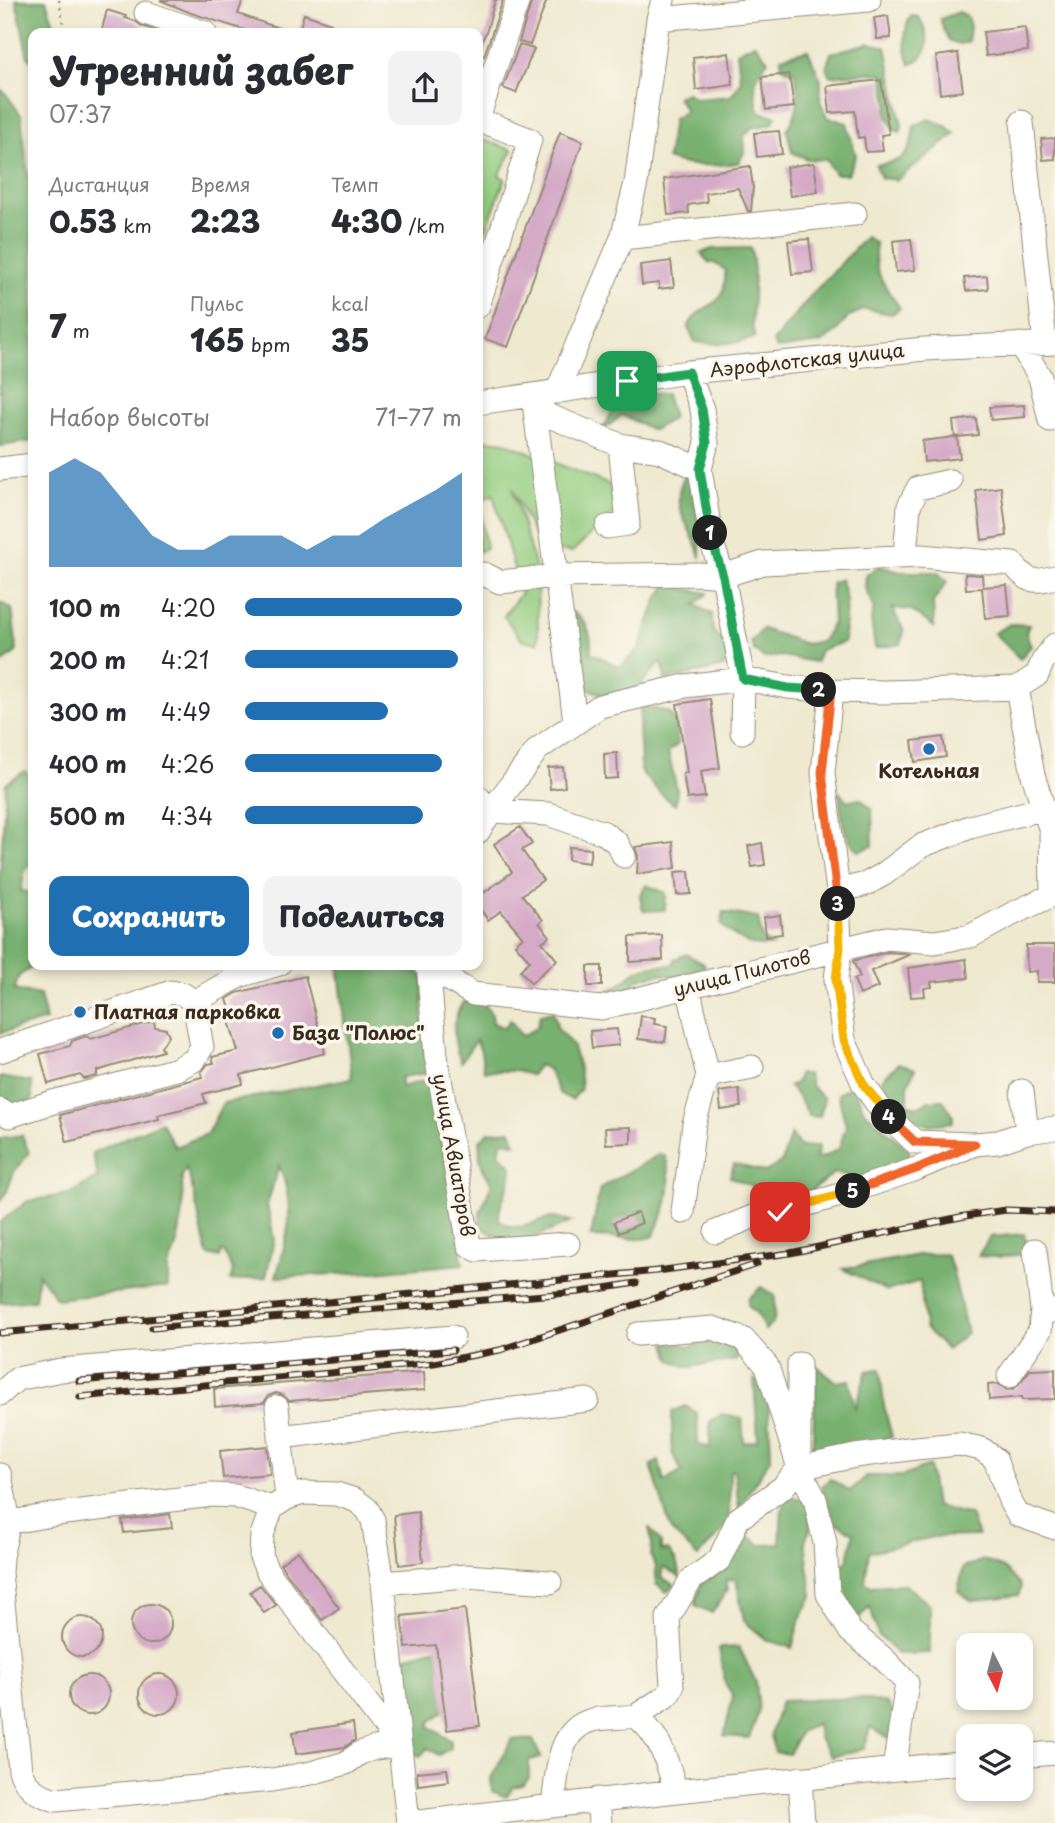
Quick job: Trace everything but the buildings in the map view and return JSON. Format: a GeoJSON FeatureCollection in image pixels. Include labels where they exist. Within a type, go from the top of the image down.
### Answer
{"type":"FeatureCollection","features":[{"type":"Feature","properties":{"kind":"street"},"geometry":{"type":"LineString","coordinates":[[483,105],[518,0]]}},
{"type":"Feature","properties":{"kind":"street"},"geometry":{"type":"LineString","coordinates":[[557,392],[622,238],[636,183],[660,9],[869,0]]}},
{"type":"Feature","properties":{"kind":"street"},"geometry":{"type":"LineString","coordinates":[[146,13],[190,28]]}},
{"type":"Feature","properties":{"kind":"street"},"geometry":{"type":"LineString","coordinates":[[483,122],[530,140],[483,290]]}},
{"type":"Feature","properties":{"kind":"street"},"geometry":{"type":"LineString","coordinates":[[1022,122],[1050,343]]}},
{"type":"Feature","properties":{"kind":"street"},"geometry":{"type":"LineString","coordinates":[[622,238],[855,214]]}},
{"type":"Feature","properties":{"kind":"street","name":"Аэрофлотская улица"},"geometry":{"type":"LineString","coordinates":[[483,402],[688,372],[925,349],[1050,343]]}},
{"type":"Feature","properties":{"kind":"street"},"geometry":{"type":"LineString","coordinates":[[1020,344],[1040,377],[1050,420]]}},
{"type":"Feature","properties":{"kind":"street"},"geometry":{"type":"LineString","coordinates":[[688,372],[702,409],[707,443],[700,469],[712,543],[723,576],[743,679],[742,732]]}},
{"type":"Feature","properties":{"kind":"street"},"geometry":{"type":"LineString","coordinates":[[533,395],[547,415],[620,445],[660,451],[700,469]]}},
{"type":"Feature","properties":{"kind":"street"},"geometry":{"type":"LineString","coordinates":[[533,395],[575,720]]}},
{"type":"Feature","properties":{"kind":"street"},"geometry":{"type":"LineString","coordinates":[[607,527],[628,524],[620,445]]}},
{"type":"Feature","properties":{"kind":"street"},"geometry":{"type":"LineString","coordinates":[[0,469],[28,466]]}},
{"type":"Feature","properties":{"kind":"street"},"geometry":{"type":"LineString","coordinates":[[905,556],[909,506],[918,488],[950,481]]}},
{"type":"Feature","properties":{"kind":"street"},"geometry":{"type":"LineString","coordinates":[[483,574],[500,582],[556,576],[698,573],[723,576],[763,563],[905,556],[957,557],[1013,564],[1023,576],[1036,582],[1055,577]]}},
{"type":"Feature","properties":{"kind":"street"},"geometry":{"type":"LineString","coordinates":[[484,804],[538,749],[575,720],[600,706],[685,686],[743,679],[788,688],[831,691],[1017,688],[1046,680],[1043,661],[1055,645]]}},
{"type":"Feature","properties":{"kind":"street"},"geometry":{"type":"LineString","coordinates":[[1017,688],[1033,775],[1053,832],[1053,895]]}},
{"type":"Feature","properties":{"kind":"street"},"geometry":{"type":"LineString","coordinates":[[831,691],[822,773],[838,891],[840,948],[836,979],[844,1040],[864,1085],[882,1111],[915,1142],[998,1142],[1027,1132],[1055,1128]]}},
{"type":"Feature","properties":{"kind":"street"},"geometry":{"type":"LineString","coordinates":[[484,804],[548,814],[604,832],[617,843],[624,856]]}},
{"type":"Feature","properties":{"kind":"street"},"geometry":{"type":"LineString","coordinates":[[838,891],[866,884],[921,846],[970,827],[1045,808]]}},
{"type":"Feature","properties":{"kind":"street","name":"улица Пилотов"},"geometry":{"type":"LineString","coordinates":[[435,970],[473,994],[601,1008],[887,938],[934,942],[971,936],[1053,895]]}},
{"type":"Feature","properties":{"kind":"street"},"geometry":{"type":"LineString","coordinates":[[194,1002],[239,976],[259,970]]}},
{"type":"Feature","properties":{"kind":"street","name":"улица Авиаторов"},"geometry":{"type":"LineString","coordinates":[[427,970],[436,1056],[468,1245],[477,1250],[568,1244]]}},
{"type":"Feature","properties":{"kind":"street"},"geometry":{"type":"LineString","coordinates":[[683,1212],[694,1124],[708,1076],[688,986]]}},
{"type":"Feature","properties":{"kind":"street"},"geometry":{"type":"LineString","coordinates":[[0,1051],[172,992],[183,994],[194,1002],[202,1047],[194,1060],[177,1069],[9,1116],[0,1110]]}},
{"type":"Feature","properties":{"kind":"street"},"geometry":{"type":"LineString","coordinates":[[708,1076],[751,1067]]}},
{"type":"Feature","properties":{"kind":"street"},"geometry":{"type":"LineString","coordinates":[[1022,1091],[1027,1132]]}},
{"type":"Feature","properties":{"kind":"street"},"geometry":{"type":"LineString","coordinates":[[716,1232],[764,1212],[780,1212],[837,1196],[916,1169],[975,1144]]}},
{"type":"Feature","properties":{"kind":"street"},"geometry":{"type":"LineString","coordinates":[[1009,1376],[1041,1330],[1049,1311],[1035,1250]]}},
{"type":"Feature","properties":{"kind":"street"},"geometry":{"type":"LineString","coordinates":[[638,1334],[713,1328],[743,1339],[767,1366],[799,1468],[815,1499],[822,1532],[828,1594],[850,1631],[884,1659],[907,1683],[894,1769]]}},
{"type":"Feature","properties":{"kind":"street"},"geometry":{"type":"LineString","coordinates":[[0,1394],[17,1379],[61,1370],[453,1337]]}},
{"type":"Feature","properties":{"kind":"street"},"geometry":{"type":"LineString","coordinates":[[799,1364],[799,1468]]}},
{"type":"Feature","properties":{"kind":"street"},"geometry":{"type":"LineString","coordinates":[[280,1437],[587,1400]]}},
{"type":"Feature","properties":{"kind":"street"},"geometry":{"type":"LineString","coordinates":[[277,1408],[280,1503],[262,1535],[261,1557],[268,1572],[399,1745]]}},
{"type":"Feature","properties":{"kind":"street"},"geometry":{"type":"LineString","coordinates":[[553,1804],[565,1740],[576,1727],[592,1720],[636,1716],[668,1695],[672,1687],[668,1618],[691,1580],[719,1560],[738,1519],[783,1487],[799,1468],[855,1456],[916,1448],[959,1444],[982,1449],[995,1459],[1018,1515],[1055,1528]]}},
{"type":"Feature","properties":{"kind":"street"},"geometry":{"type":"LineString","coordinates":[[0,1475],[5,1523],[1,1573],[20,1770],[25,1785],[40,1795],[56,1800],[272,1780],[311,1773],[346,1763],[360,1753],[375,1748],[399,1745]]}},
{"type":"Feature","properties":{"kind":"street"},"geometry":{"type":"LineString","coordinates":[[5,1523],[212,1495],[280,1503],[303,1493],[336,1493],[355,1500],[367,1509],[373,1520],[383,1583],[409,1823],[598,1799],[956,1763]]}},
{"type":"Feature","properties":{"kind":"street"},"geometry":{"type":"LineString","coordinates":[[383,1583],[466,1576],[550,1582]]}},
{"type":"Feature","properties":{"kind":"street"},"geometry":{"type":"LineString","coordinates":[[636,1716],[650,1728],[661,1744],[676,1791]]}},
{"type":"Feature","properties":{"kind":"street"},"geometry":{"type":"LineString","coordinates":[[1033,1755],[1055,1753]]}},
{"type":"Feature","properties":{"kind":"street"},"geometry":{"type":"LineString","coordinates":[[800,1778],[803,1823]]}},
{"type":"Feature","properties":{"kind":"street"},"geometry":{"type":"LineString","coordinates":[[598,1799],[600,1823]]}},
{"type":"Feature","properties":{"kind":"path"},"geometry":{"type":"LineString","coordinates":[[60,0],[64,28]]}},
{"type":"Feature","properties":{"kind":"green space"},"geometry":{"type":"Polygon","coordinates":[[[16,0],[46,0],[54,28],[28,28],[28,57],[16,0]]]}},
{"type":"Feature","properties":{"kind":"green space"},"geometry":{"type":"Polygon","coordinates":[[[959,12],[967,16],[970,27],[968,42],[959,44],[948,40],[940,19],[959,12]]]}},
{"type":"Feature","properties":{"kind":"green space"},"geometry":{"type":"Polygon","coordinates":[[[911,16],[919,17],[927,44],[923,56],[910,65],[905,40],[911,16]]]}},
{"type":"Feature","properties":{"kind":"green space"},"geometry":{"type":"Polygon","coordinates":[[[754,43],[768,60],[759,73],[755,90],[759,112],[776,116],[772,124],[752,128],[744,136],[745,151],[738,163],[693,165],[667,159],[673,119],[686,111],[677,97],[687,93],[697,99],[731,96],[741,82],[737,52],[754,43]]]}},
{"type":"Feature","properties":{"kind":"green space"},"geometry":{"type":"Polygon","coordinates":[[[869,43],[886,47],[902,126],[900,132],[894,130],[886,113],[888,103],[883,74],[831,76],[826,68],[831,53],[869,43]]]}},
{"type":"Feature","properties":{"kind":"green space"},"geometry":{"type":"Polygon","coordinates":[[[808,50],[821,81],[820,101],[827,117],[847,123],[856,156],[848,174],[835,174],[826,160],[807,159],[792,152],[787,130],[797,109],[798,89],[795,73],[782,67],[781,57],[808,50]]]}},
{"type":"Feature","properties":{"kind":"green space"},"geometry":{"type":"Polygon","coordinates":[[[0,89],[21,115],[28,175],[28,442],[0,446],[0,89]]]}},
{"type":"Feature","properties":{"kind":"green space"},"geometry":{"type":"Polygon","coordinates":[[[929,119],[946,126],[955,134],[897,180],[881,178],[876,165],[900,159],[905,155],[911,144],[914,126],[929,119]]]}},
{"type":"Feature","properties":{"kind":"green space"},"geometry":{"type":"Polygon","coordinates":[[[483,140],[513,150],[499,175],[505,179],[483,238],[483,140]]]}},
{"type":"Feature","properties":{"kind":"green space"},"geometry":{"type":"Polygon","coordinates":[[[866,237],[876,244],[878,270],[900,308],[892,314],[864,309],[848,317],[835,333],[821,343],[777,349],[773,342],[814,292],[866,237]]]}},
{"type":"Feature","properties":{"kind":"green space"},"geometry":{"type":"Polygon","coordinates":[[[751,248],[754,270],[752,326],[755,338],[725,343],[695,342],[688,328],[699,313],[722,294],[725,270],[709,263],[701,253],[712,249],[751,248]]]}},
{"type":"Feature","properties":{"kind":"green space"},"geometry":{"type":"Polygon","coordinates":[[[636,393],[666,394],[673,418],[653,430],[622,415],[601,432],[617,403],[636,393]]]}},
{"type":"Feature","properties":{"kind":"green space"},"geometry":{"type":"Polygon","coordinates":[[[483,440],[504,442],[610,485],[615,512],[572,552],[540,549],[512,488],[537,572],[538,643],[521,639],[504,616],[521,593],[493,494],[483,500],[483,440]]]}},
{"type":"Feature","properties":{"kind":"green space"},"geometry":{"type":"Polygon","coordinates":[[[685,475],[691,481],[701,531],[700,558],[680,509],[680,488],[685,475]]]}},
{"type":"Feature","properties":{"kind":"green space"},"geometry":{"type":"Polygon","coordinates":[[[483,528],[486,548],[483,550],[483,528]]]}},
{"type":"Feature","properties":{"kind":"green space"},"geometry":{"type":"Polygon","coordinates":[[[879,566],[900,572],[937,572],[947,582],[933,602],[934,627],[911,610],[892,608],[904,631],[901,644],[875,648],[871,619],[874,607],[865,588],[866,575],[879,566]]]}},
{"type":"Feature","properties":{"kind":"green space"},"geometry":{"type":"Polygon","coordinates":[[[841,579],[846,600],[844,642],[820,650],[816,662],[782,656],[763,658],[754,650],[751,642],[763,629],[806,644],[822,641],[833,623],[831,583],[841,579]]]}},
{"type":"Feature","properties":{"kind":"green space"},"geometry":{"type":"Polygon","coordinates":[[[666,586],[708,593],[695,605],[712,614],[713,631],[733,651],[723,667],[665,680],[662,661],[637,689],[602,695],[583,686],[583,675],[577,664],[572,612],[582,619],[588,629],[591,653],[620,667],[639,649],[656,602],[666,586]]]}},
{"type":"Feature","properties":{"kind":"green space"},"geometry":{"type":"Polygon","coordinates":[[[0,602],[12,609],[17,651],[0,665],[0,602]]]}},
{"type":"Feature","properties":{"kind":"green space"},"geometry":{"type":"Polygon","coordinates":[[[1010,624],[1029,625],[1026,633],[1031,646],[1020,659],[994,633],[1010,624]]]}},
{"type":"Feature","properties":{"kind":"green space"},"geometry":{"type":"Polygon","coordinates":[[[641,706],[669,712],[675,721],[678,744],[668,752],[677,790],[675,805],[640,771],[641,706]]]}},
{"type":"Feature","properties":{"kind":"green space"},"geometry":{"type":"Polygon","coordinates":[[[25,771],[28,775],[28,867],[25,869],[21,891],[28,892],[28,970],[19,976],[14,990],[40,995],[46,1020],[1,1033],[0,877],[6,783],[25,771]]]}},
{"type":"Feature","properties":{"kind":"green space"},"geometry":{"type":"Polygon","coordinates":[[[839,792],[847,801],[861,799],[872,809],[873,846],[858,851],[853,845],[843,824],[839,792]]]}},
{"type":"Feature","properties":{"kind":"green space"},"geometry":{"type":"Polygon","coordinates":[[[646,885],[666,893],[665,910],[643,911],[640,896],[646,885]]]}},
{"type":"Feature","properties":{"kind":"green space"},"geometry":{"type":"Polygon","coordinates":[[[724,912],[758,918],[762,939],[772,945],[757,946],[739,938],[721,925],[724,912]]]}},
{"type":"Feature","properties":{"kind":"green space"},"geometry":{"type":"Polygon","coordinates":[[[686,954],[704,964],[706,974],[689,977],[658,974],[635,980],[634,987],[614,996],[609,990],[638,970],[651,966],[673,965],[675,959],[686,954]]]}},
{"type":"Feature","properties":{"kind":"green space"},"geometry":{"type":"Polygon","coordinates":[[[339,970],[414,970],[423,976],[423,1042],[429,1073],[401,1077],[401,1087],[431,1079],[463,1264],[276,1277],[289,1221],[288,1195],[279,1165],[267,1205],[274,1239],[266,1277],[230,1281],[233,1271],[224,1252],[221,1251],[220,1258],[208,1255],[186,1168],[182,1176],[183,1211],[177,1245],[168,1267],[168,1287],[57,1299],[38,1274],[35,1300],[0,1303],[0,1222],[28,1201],[69,1194],[98,1177],[92,1153],[161,1122],[175,1147],[207,1134],[223,1103],[352,1078],[339,970]]]}},
{"type":"Feature","properties":{"kind":"green space"},"geometry":{"type":"Polygon","coordinates":[[[464,1002],[484,1003],[492,1015],[493,1023],[504,1028],[510,1020],[522,1036],[537,1027],[540,1015],[553,1012],[558,1029],[572,1045],[579,1068],[581,1089],[572,1100],[560,1094],[548,1069],[539,1065],[531,1075],[516,1071],[484,1071],[476,1040],[461,1062],[456,1047],[454,1024],[464,1002]]]}},
{"type":"Feature","properties":{"kind":"green space"},"geometry":{"type":"Polygon","coordinates":[[[899,1063],[915,1069],[908,1085],[908,1104],[917,1107],[928,1101],[943,1100],[953,1115],[953,1122],[927,1125],[898,1111],[882,1079],[899,1063]]]}},
{"type":"Feature","properties":{"kind":"green space"},"geometry":{"type":"Polygon","coordinates":[[[799,1074],[808,1074],[813,1088],[824,1098],[820,1117],[809,1116],[797,1095],[788,1086],[796,1083],[799,1074]]]}},
{"type":"Feature","properties":{"kind":"green space"},"geometry":{"type":"Polygon","coordinates":[[[0,1077],[32,1082],[32,1100],[18,1104],[0,1102],[0,1077]]]}},
{"type":"Feature","properties":{"kind":"green space"},"geometry":{"type":"Polygon","coordinates":[[[854,1085],[864,1111],[909,1150],[910,1159],[862,1178],[834,1173],[810,1192],[772,1204],[752,1186],[730,1177],[734,1164],[765,1172],[782,1162],[791,1133],[800,1147],[819,1146],[816,1158],[839,1149],[846,1126],[838,1094],[854,1085]]]}},
{"type":"Feature","properties":{"kind":"green space"},"geometry":{"type":"Polygon","coordinates":[[[511,1130],[516,1144],[506,1141],[501,1143],[499,1154],[512,1166],[512,1173],[499,1220],[514,1227],[554,1218],[571,1222],[536,1236],[512,1240],[490,1233],[480,1225],[480,1213],[492,1183],[481,1163],[479,1152],[480,1140],[489,1132],[511,1130]]]}},
{"type":"Feature","properties":{"kind":"green space"},"geometry":{"type":"Polygon","coordinates":[[[22,1135],[29,1153],[14,1172],[0,1201],[0,1138],[22,1135]]]}},
{"type":"Feature","properties":{"kind":"green space"},"geometry":{"type":"Polygon","coordinates":[[[660,1154],[665,1156],[667,1163],[669,1193],[654,1236],[644,1239],[591,1237],[600,1188],[660,1154]]]}},
{"type":"Feature","properties":{"kind":"green space"},"geometry":{"type":"Polygon","coordinates":[[[1024,1234],[1028,1249],[1024,1254],[978,1256],[990,1237],[1024,1234]]]}},
{"type":"Feature","properties":{"kind":"green space"},"geometry":{"type":"Polygon","coordinates":[[[946,1254],[952,1268],[967,1333],[947,1350],[925,1328],[920,1281],[887,1291],[843,1269],[918,1255],[946,1254]]]}},
{"type":"Feature","properties":{"kind":"green space"},"geometry":{"type":"Polygon","coordinates":[[[761,1287],[775,1296],[774,1321],[765,1330],[758,1315],[748,1305],[748,1299],[761,1287]]]}},
{"type":"Feature","properties":{"kind":"green space"},"geometry":{"type":"Polygon","coordinates":[[[715,1340],[738,1351],[737,1360],[688,1367],[671,1360],[666,1343],[680,1343],[690,1347],[715,1340]]]}},
{"type":"Feature","properties":{"kind":"green space"},"geometry":{"type":"Polygon","coordinates":[[[817,1366],[837,1382],[849,1380],[855,1408],[867,1371],[880,1369],[884,1406],[892,1437],[843,1451],[812,1453],[817,1366]]]}},
{"type":"Feature","properties":{"kind":"green space"},"geometry":{"type":"Polygon","coordinates":[[[754,1379],[768,1388],[771,1457],[739,1508],[734,1471],[730,1471],[729,1523],[698,1557],[671,1530],[651,1465],[659,1461],[664,1482],[682,1471],[672,1453],[672,1412],[685,1406],[697,1413],[698,1444],[710,1448],[710,1422],[722,1414],[742,1418],[744,1443],[758,1440],[754,1379]]]}},
{"type":"Feature","properties":{"kind":"green space"},"geometry":{"type":"Polygon","coordinates":[[[929,1466],[935,1506],[970,1515],[978,1536],[933,1537],[869,1552],[865,1582],[871,1586],[904,1584],[930,1605],[930,1653],[897,1654],[878,1635],[870,1606],[856,1622],[843,1608],[834,1575],[848,1559],[854,1533],[834,1522],[822,1486],[830,1479],[850,1491],[867,1476],[903,1476],[929,1466]]]}},
{"type":"Feature","properties":{"kind":"green space"},"geometry":{"type":"Polygon","coordinates":[[[787,1496],[808,1500],[811,1528],[805,1540],[812,1596],[800,1619],[792,1648],[767,1640],[744,1621],[736,1579],[726,1580],[728,1589],[712,1613],[695,1605],[701,1584],[729,1567],[746,1534],[760,1545],[780,1544],[782,1508],[787,1496]]]}},
{"type":"Feature","properties":{"kind":"green space"},"geometry":{"type":"Polygon","coordinates":[[[649,1527],[661,1543],[661,1551],[668,1550],[676,1561],[680,1577],[663,1567],[661,1577],[674,1585],[667,1592],[656,1584],[656,1566],[651,1557],[649,1527]]]}},
{"type":"Feature","properties":{"kind":"green space"},"geometry":{"type":"Polygon","coordinates":[[[983,1560],[1004,1568],[1021,1586],[1019,1595],[972,1601],[958,1591],[963,1568],[983,1560]]]}},
{"type":"Feature","properties":{"kind":"green space"},"geometry":{"type":"Polygon","coordinates":[[[739,1647],[756,1682],[759,1711],[749,1738],[724,1736],[733,1696],[725,1683],[719,1648],[739,1647]]]}},
{"type":"Feature","properties":{"kind":"green space"},"geometry":{"type":"Polygon","coordinates":[[[437,1648],[445,1710],[431,1721],[429,1726],[451,1741],[450,1748],[439,1755],[428,1748],[420,1756],[411,1752],[407,1735],[412,1726],[406,1720],[400,1658],[437,1648]]]}},
{"type":"Feature","properties":{"kind":"green space"},"geometry":{"type":"Polygon","coordinates":[[[860,1698],[887,1704],[902,1726],[896,1742],[870,1727],[864,1749],[831,1757],[819,1738],[817,1723],[800,1732],[789,1754],[774,1752],[771,1733],[781,1701],[860,1698]]]}},
{"type":"Feature","properties":{"kind":"green space"},"geometry":{"type":"Polygon","coordinates":[[[512,1739],[533,1740],[541,1758],[529,1760],[529,1778],[523,1785],[513,1787],[506,1797],[492,1791],[491,1778],[512,1739]]]}},
{"type":"Feature","properties":{"kind":"railway"},"geometry":{"type":"LineString","coordinates":[[0,1333],[657,1271],[790,1253],[965,1216],[1006,1210],[1055,1212]]}},
{"type":"Feature","properties":{"kind":"railway"},"geometry":{"type":"LineString","coordinates":[[80,1397],[434,1363],[500,1350],[757,1264]]}},
{"type":"Feature","properties":{"kind":"railway"},"geometry":{"type":"LineString","coordinates":[[152,1328],[580,1292],[636,1283]]}},
{"type":"Feature","properties":{"kind":"railway"},"geometry":{"type":"LineString","coordinates":[[79,1381],[453,1350]]}},
{"type":"Feature","properties":{"kind":"place","name":"Котельная"},"geometry":{"type":"Point","coordinates":[929,749]}},
{"type":"Feature","properties":{"kind":"place","name":"Платная парковка"},"geometry":{"type":"Point","coordinates":[80,1012]}},
{"type":"Feature","properties":{"kind":"place","name":"База \"Полюс\""},"geometry":{"type":"Point","coordinates":[278,1033]}},
{"type":"Feature","properties":{"kind":"route"},"geometry":{"type":"LineString","coordinates":[[627,381],[688,372],[702,409],[707,443],[700,469],[712,543],[723,576],[743,679],[788,688],[831,691],[822,773],[838,891],[840,948],[836,979],[844,1040],[864,1085],[882,1111],[915,1142],[975,1144],[916,1169],[780,1212]]}}]}
